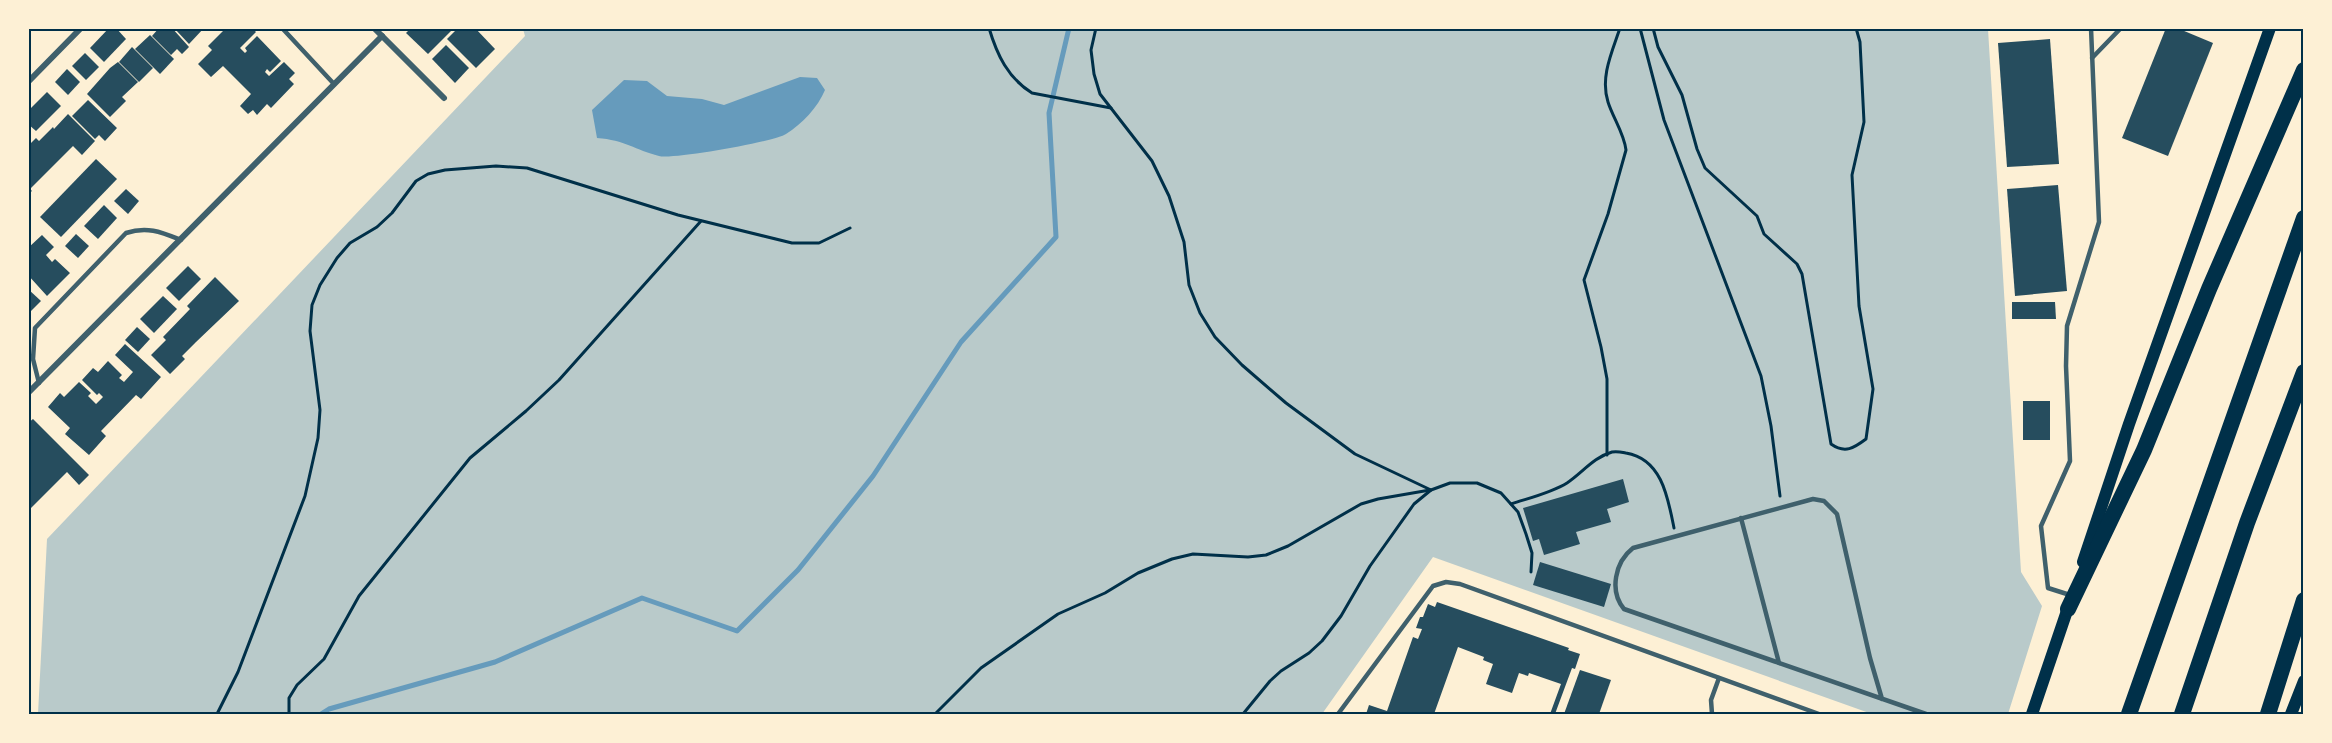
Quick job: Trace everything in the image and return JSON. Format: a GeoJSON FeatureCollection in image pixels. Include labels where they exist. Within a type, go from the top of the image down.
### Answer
{"type":"FeatureCollection","features":[{"type":"Feature","properties":{"kind":"highway"},"geometry":{"type":"LineString","coordinates":[[2070,602],[2144,450],[2209,289],[2304,69]]}},
{"type":"Feature","properties":{"kind":"highway"},"geometry":{"type":"LineString","coordinates":[[2129,714],[2304,218]]}},
{"type":"Feature","properties":{"kind":"highway"},"geometry":{"type":"LineString","coordinates":[[2182,714],[2247,523],[2304,372]]}},
{"type":"Feature","properties":{"kind":"highway"},"geometry":{"type":"LineString","coordinates":[[2268,714],[2304,600]]}},
{"type":"Feature","properties":{"kind":"main road"},"geometry":{"type":"LineString","coordinates":[[2033,711],[2129,424],[2270,28]]}},
{"type":"Feature","properties":{"kind":"main road"},"geometry":{"type":"LineString","coordinates":[[2291,714],[2304,681]]}},
{"type":"Feature","properties":{"kind":"street"},"geometry":{"type":"LineString","coordinates":[[28,82],[81,28]]}},
{"type":"Feature","properties":{"kind":"street"},"geometry":{"type":"LineString","coordinates":[[374,28],[444,98]]}},
{"type":"Feature","properties":{"kind":"street"},"geometry":{"type":"LineString","coordinates":[[28,393],[382,36]]}},
{"type":"Feature","properties":{"kind":"lane"},"geometry":{"type":"LineString","coordinates":[[282,28],[334,84]]}},
{"type":"Feature","properties":{"kind":"lane"},"geometry":{"type":"LineString","coordinates":[[2070,602],[2048,588],[2041,526],[2070,461],[2066,366],[2067,326],[2099,222],[2091,28]]}},
{"type":"Feature","properties":{"kind":"lane"},"geometry":{"type":"LineString","coordinates":[[2092,58],[2121,28]]}},
{"type":"Feature","properties":{"kind":"lane"},"geometry":{"type":"LineString","coordinates":[[39,383],[33,359],[36,328],[126,233],[138,228],[154,230],[181,240]]}},
{"type":"Feature","properties":{"kind":"lane"},"geometry":{"type":"LineString","coordinates":[[1882,699],[1870,658],[1837,514],[1824,501],[1813,499],[1741,518],[1633,548],[1624,556],[1614,588],[1617,601],[1624,609],[1882,699],[1926,714]]}},
{"type":"Feature","properties":{"kind":"lane"},"geometry":{"type":"LineString","coordinates":[[1741,518],[1779,663]]}},
{"type":"Feature","properties":{"kind":"lane"},"geometry":{"type":"LineString","coordinates":[[1338,714],[1433,586],[1446,582],[1460,584],[1819,714]]}},
{"type":"Feature","properties":{"kind":"lane"},"geometry":{"type":"LineString","coordinates":[[1712,714],[1711,700],[1719,678]]}},
{"type":"Feature","properties":{"kind":"path"},"geometry":{"type":"LineString","coordinates":[[989,28],[996,51],[1014,80],[1032,93],[1111,108]]}},
{"type":"Feature","properties":{"kind":"path"},"geometry":{"type":"LineString","coordinates":[[1096,28],[1091,50],[1094,74],[1100,94],[1152,161],[1169,196],[1184,242],[1189,285],[1200,313],[1215,337],[1242,365],[1286,403],[1355,454],[1431,490]]}},
{"type":"Feature","properties":{"kind":"path"},"geometry":{"type":"LineString","coordinates":[[1607,455],[1607,380],[1602,347],[1584,280],[1608,214],[1626,150],[1625,141],[1607,101],[1605,87],[1606,72],[1620,28]]}},
{"type":"Feature","properties":{"kind":"path"},"geometry":{"type":"LineString","coordinates":[[1640,28],[1664,120],[1761,376],[1771,426],[1782,507]]}},
{"type":"Feature","properties":{"kind":"path"},"geometry":{"type":"LineString","coordinates":[[1653,28],[1658,47],[1682,95],[1697,149],[1705,168],[1757,216],[1764,234],[1797,264],[1802,274],[1831,444],[1839,450],[1851,449],[1866,439],[1874,389],[1859,306],[1852,176],[1864,122],[1860,42],[1856,28]]}},
{"type":"Feature","properties":{"kind":"path"},"geometry":{"type":"LineString","coordinates":[[217,714],[238,672],[305,496],[318,438],[320,410],[310,331],[312,305],[320,285],[337,258],[350,243],[392,213],[408,189],[422,178],[445,170],[486,167],[526,168],[700,221],[805,245],[819,243],[850,228]]}},
{"type":"Feature","properties":{"kind":"path"},"geometry":{"type":"LineString","coordinates":[[289,714],[289,699],[297,685],[324,659],[359,596],[433,507],[470,458],[559,380],[700,221]]}},
{"type":"Feature","properties":{"kind":"path"},"geometry":{"type":"LineString","coordinates":[[1511,504],[1566,484],[1596,460],[1614,451],[1633,454],[1648,462],[1659,475],[1668,496],[1676,536]]}},
{"type":"Feature","properties":{"kind":"path"},"geometry":{"type":"LineString","coordinates":[[935,714],[981,668],[1058,614],[1105,593],[1138,573],[1172,559],[1193,554],[1248,557],[1266,555],[1288,546],[1361,504],[1378,499],[1431,490],[1450,483],[1477,483],[1501,493],[1518,512],[1532,553],[1531,572]]}},
{"type":"Feature","properties":{"kind":"path"},"geometry":{"type":"LineString","coordinates":[[1243,714],[1276,676],[1309,653],[1322,640],[1341,616],[1370,566],[1414,504],[1431,490]]}},
{"type":"Feature","properties":{"kind":"shaded area"},"geometry":{"type":"Polygon","coordinates":[[[523,29],[1988,29],[2021,572],[2042,606],[2008,714],[1872,714],[1433,557],[1322,714],[38,714],[47,539],[525,36],[523,29]]]}},
{"type":"Feature","properties":{"kind":"water"},"geometry":{"type":"Polygon","coordinates":[[[800,77],[817,78],[825,90],[814,109],[804,120],[786,134],[778,137],[722,150],[667,157],[651,154],[623,143],[597,138],[592,110],[624,80],[647,81],[667,96],[702,99],[724,105],[800,77]]]}},
{"type":"Feature","properties":{"kind":"building"},"geometry":{"type":"Polygon","coordinates":[[[109,28],[116,28],[126,39],[104,62],[90,48],[109,28]]]}},
{"type":"Feature","properties":{"kind":"building"},"geometry":{"type":"Polygon","coordinates":[[[159,28],[172,28],[189,47],[182,54],[177,49],[171,55],[152,36],[159,28]]]}},
{"type":"Feature","properties":{"kind":"building"},"geometry":{"type":"Polygon","coordinates":[[[174,28],[204,28],[189,44],[174,28]]]}},
{"type":"Feature","properties":{"kind":"building"},"geometry":{"type":"Polygon","coordinates":[[[226,28],[252,28],[256,32],[240,48],[245,53],[247,51],[245,48],[257,36],[281,61],[270,72],[267,69],[265,72],[269,76],[284,62],[295,73],[289,79],[294,84],[271,108],[267,104],[257,115],[253,110],[248,114],[240,106],[251,94],[223,66],[211,77],[198,64],[212,50],[208,46],[226,28]]]}},
{"type":"Feature","properties":{"kind":"building"},"geometry":{"type":"Polygon","coordinates":[[[411,28],[454,28],[428,54],[406,33],[411,28]]]}},
{"type":"Feature","properties":{"kind":"building"},"geometry":{"type":"Polygon","coordinates":[[[458,28],[475,28],[495,49],[476,68],[447,39],[458,28]]]}},
{"type":"Feature","properties":{"kind":"building"},"geometry":{"type":"Polygon","coordinates":[[[2166,28],[2177,28],[2213,43],[2168,156],[2122,138],[2166,28]]]}},
{"type":"Feature","properties":{"kind":"building"},"geometry":{"type":"Polygon","coordinates":[[[150,35],[174,59],[160,74],[135,49],[150,35]]]}},
{"type":"Feature","properties":{"kind":"building"},"geometry":{"type":"Polygon","coordinates":[[[2050,39],[2059,164],[2007,167],[1998,43],[2050,39]]]}},
{"type":"Feature","properties":{"kind":"building"},"geometry":{"type":"Polygon","coordinates":[[[446,45],[469,68],[455,83],[432,59],[446,45]]]}},
{"type":"Feature","properties":{"kind":"building"},"geometry":{"type":"Polygon","coordinates":[[[132,47],[153,68],[139,82],[119,62],[132,47]]]}},
{"type":"Feature","properties":{"kind":"building"},"geometry":{"type":"Polygon","coordinates":[[[85,53],[99,67],[86,80],[72,66],[85,53]]]}},
{"type":"Feature","properties":{"kind":"building"},"geometry":{"type":"Polygon","coordinates":[[[118,62],[138,82],[122,97],[126,101],[110,117],[87,94],[118,62]]]}},
{"type":"Feature","properties":{"kind":"building"},"geometry":{"type":"Polygon","coordinates":[[[67,69],[80,82],[68,95],[55,82],[67,69]]]}},
{"type":"Feature","properties":{"kind":"building"},"geometry":{"type":"Polygon","coordinates":[[[47,92],[61,106],[36,131],[28,124],[28,111],[47,92]]]}},
{"type":"Feature","properties":{"kind":"building"},"geometry":{"type":"Polygon","coordinates":[[[88,100],[117,128],[105,141],[99,135],[95,139],[72,116],[88,100]]]}},
{"type":"Feature","properties":{"kind":"building"},"geometry":{"type":"Polygon","coordinates":[[[68,114],[95,141],[82,155],[73,146],[30,189],[32,191],[28,194],[28,146],[36,138],[39,141],[53,127],[54,129],[68,114]]]}},
{"type":"Feature","properties":{"kind":"building"},"geometry":{"type":"Polygon","coordinates":[[[96,159],[117,179],[61,237],[40,217],[96,159]]]}},
{"type":"Feature","properties":{"kind":"building"},"geometry":{"type":"Polygon","coordinates":[[[2058,185],[2067,291],[2015,296],[2007,189],[2058,185]]]}},
{"type":"Feature","properties":{"kind":"building"},"geometry":{"type":"Polygon","coordinates":[[[126,189],[139,201],[128,214],[114,201],[126,189]]]}},
{"type":"Feature","properties":{"kind":"building"},"geometry":{"type":"Polygon","coordinates":[[[104,205],[117,218],[98,239],[84,226],[104,205]]]}},
{"type":"Feature","properties":{"kind":"building"},"geometry":{"type":"Polygon","coordinates":[[[76,234],[89,246],[78,258],[65,246],[76,234]]]}},
{"type":"Feature","properties":{"kind":"building"},"geometry":{"type":"Polygon","coordinates":[[[42,235],[54,247],[46,255],[52,262],[55,259],[70,273],[47,296],[28,275],[28,248],[42,235]]]}},
{"type":"Feature","properties":{"kind":"building"},"geometry":{"type":"Polygon","coordinates":[[[188,266],[201,279],[179,301],[166,288],[188,266]]]}},
{"type":"Feature","properties":{"kind":"building"},"geometry":{"type":"Polygon","coordinates":[[[215,277],[239,301],[182,356],[185,359],[170,374],[151,355],[166,340],[163,337],[190,309],[187,306],[215,277]]]}},
{"type":"Feature","properties":{"kind":"building"},"geometry":{"type":"Polygon","coordinates":[[[28,289],[41,301],[28,314],[28,289]]]}},
{"type":"Feature","properties":{"kind":"building"},"geometry":{"type":"Polygon","coordinates":[[[163,296],[177,309],[154,333],[140,319],[163,296]]]}},
{"type":"Feature","properties":{"kind":"building"},"geometry":{"type":"Polygon","coordinates":[[[2012,302],[2055,302],[2056,319],[2012,319],[2012,302]]]}},
{"type":"Feature","properties":{"kind":"building"},"geometry":{"type":"Polygon","coordinates":[[[137,327],[150,339],[138,352],[125,340],[137,327]]]}},
{"type":"Feature","properties":{"kind":"building"},"geometry":{"type":"Polygon","coordinates":[[[125,344],[161,377],[141,399],[136,395],[101,431],[106,436],[89,455],[65,434],[70,428],[48,407],[60,393],[64,397],[79,382],[91,393],[88,396],[96,404],[103,397],[99,393],[97,395],[82,380],[93,368],[98,372],[108,361],[122,375],[119,378],[124,382],[133,372],[115,355],[125,344]]]}},
{"type":"Feature","properties":{"kind":"building"},"geometry":{"type":"Polygon","coordinates":[[[2023,401],[2050,401],[2050,440],[2023,440],[2023,401]]]}},
{"type":"Feature","properties":{"kind":"building"},"geometry":{"type":"Polygon","coordinates":[[[33,419],[89,475],[79,485],[67,472],[28,511],[28,423],[33,419]]]}},
{"type":"Feature","properties":{"kind":"building"},"geometry":{"type":"Polygon","coordinates":[[[1623,479],[1629,502],[1607,509],[1611,522],[1576,532],[1580,544],[1544,555],[1539,539],[1533,541],[1523,508],[1623,479]]]}},
{"type":"Feature","properties":{"kind":"building"},"geometry":{"type":"Polygon","coordinates":[[[1540,562],[1611,584],[1604,607],[1533,585],[1540,562]]]}},
{"type":"Feature","properties":{"kind":"building"},"geometry":{"type":"Polygon","coordinates":[[[1437,602],[1569,648],[1568,650],[1580,654],[1575,669],[1572,668],[1555,714],[1550,714],[1561,684],[1529,673],[1528,676],[1519,673],[1512,693],[1486,684],[1493,664],[1483,660],[1484,657],[1458,647],[1434,714],[1366,714],[1369,705],[1387,711],[1413,637],[1418,639],[1422,629],[1416,628],[1420,617],[1423,617],[1428,604],[1435,607],[1437,602]]]}},
{"type":"Feature","properties":{"kind":"building"},"geometry":{"type":"Polygon","coordinates":[[[1580,670],[1611,680],[1599,714],[1564,714],[1580,670]]]}},
{"type":"Feature","properties":{"kind":"waterway"},"geometry":{"type":"LineString","coordinates":[[321,714],[329,709],[495,662],[642,598],[737,631],[798,570],[873,476],[961,342],[1056,237],[1049,113],[1069,28]]}}]}
